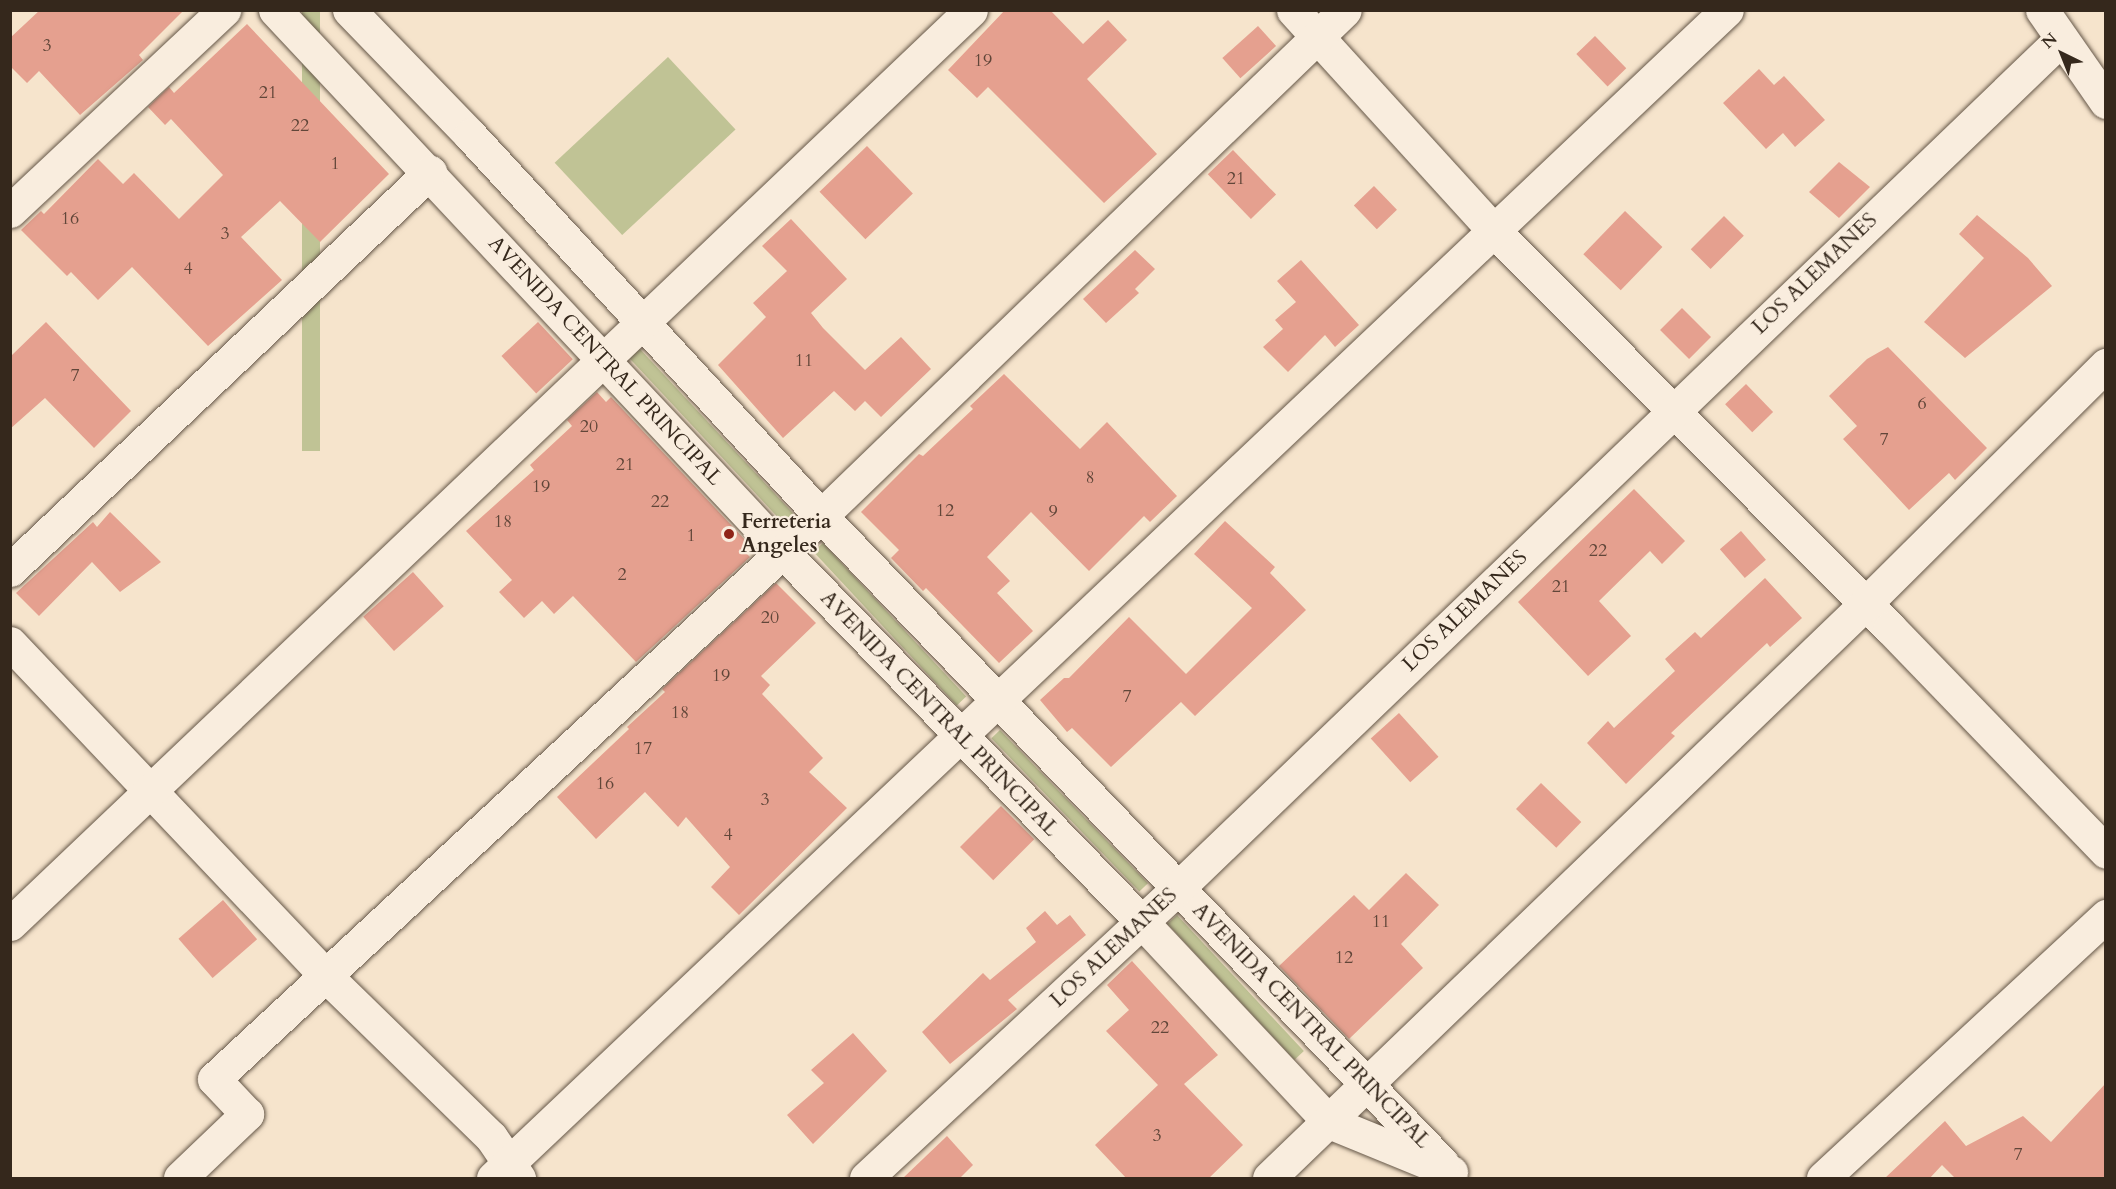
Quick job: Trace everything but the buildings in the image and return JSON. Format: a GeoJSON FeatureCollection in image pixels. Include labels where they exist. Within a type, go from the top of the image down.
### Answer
{"type":"FeatureCollection","features":[{"type":"Feature","properties":{"kind":"street"},"geometry":{"type":"LineString","coordinates":[[10,212],[224,10]]}},
{"type":"Feature","properties":{"kind":"street","name":"AVENIDA CENTRAL PRINCIPAL"},"geometry":{"type":"LineString","coordinates":[[275,10],[430,172],[782,551],[961,739],[1142,922],[1329,1122],[1454,1176]]}},
{"type":"Feature","properties":{"kind":"street","name":"AVENIDA CENTRAL PRINCIPAL"},"geometry":{"type":"LineString","coordinates":[[349,10],[470,135],[641,324],[821,516],[1454,1176]]}},
{"type":"Feature","properties":{"kind":"street"},"geometry":{"type":"LineString","coordinates":[[10,924],[971,10]]}},
{"type":"Feature","properties":{"kind":"street"},"geometry":{"type":"LineString","coordinates":[[1293,10],[1495,231],[2106,852]]}},
{"type":"Feature","properties":{"kind":"street"},"geometry":{"type":"LineString","coordinates":[[180,1179],[247,1114],[214,1079],[327,977],[821,516],[1346,10]]}},
{"type":"Feature","properties":{"kind":"street"},"geometry":{"type":"LineString","coordinates":[[10,643],[327,977],[491,1137],[506,1174],[961,739],[997,700],[1727,10]]}},
{"type":"Feature","properties":{"kind":"street"},"geometry":{"type":"LineString","coordinates":[[2042,10],[2060,40],[2106,102]]}},
{"type":"Feature","properties":{"kind":"street","name":"LOS ALEMANES"},"geometry":{"type":"LineString","coordinates":[[866,1179],[1179,887],[2060,40]]}},
{"type":"Feature","properties":{"kind":"street"},"geometry":{"type":"LineString","coordinates":[[10,570],[430,172]]}},
{"type":"Feature","properties":{"kind":"street"},"geometry":{"type":"LineString","coordinates":[[1269,1179],[1864,605],[2106,365]]}},
{"type":"Feature","properties":{"kind":"street"},"geometry":{"type":"LineString","coordinates":[[1823,1179],[2106,916]]}},
{"type":"Feature","properties":{"kind":"green space"},"geometry":{"type":"Polygon","coordinates":[[[302,11],[320,11],[320,451],[302,451],[302,11]]]}},
{"type":"Feature","properties":{"kind":"green space"},"geometry":{"type":"Polygon","coordinates":[[[668,57],[736,129],[622,235],[555,163],[668,57]]]}},
{"type":"Feature","properties":{"kind":"green space"},"geometry":{"type":"Polygon","coordinates":[[[639,348],[793,513],[783,523],[629,358],[639,348]]]}},
{"type":"Feature","properties":{"kind":"green space"},"geometry":{"type":"Polygon","coordinates":[[[823,543],[966,697],[957,705],[813,552],[823,543]]]}},
{"type":"Feature","properties":{"kind":"green space"},"geometry":{"type":"Polygon","coordinates":[[[1000,730],[1148,883],[1139,892],[991,738],[1000,730]]]}},
{"type":"Feature","properties":{"kind":"green space"},"geometry":{"type":"Polygon","coordinates":[[[1177,915],[1304,1051],[1294,1060],[1167,924],[1177,915]]]}},
{"type":"Feature","properties":{"kind":"place","name":"Ferreteria Angeles"},"geometry":{"type":"Point","coordinates":[729,534]}}]}
